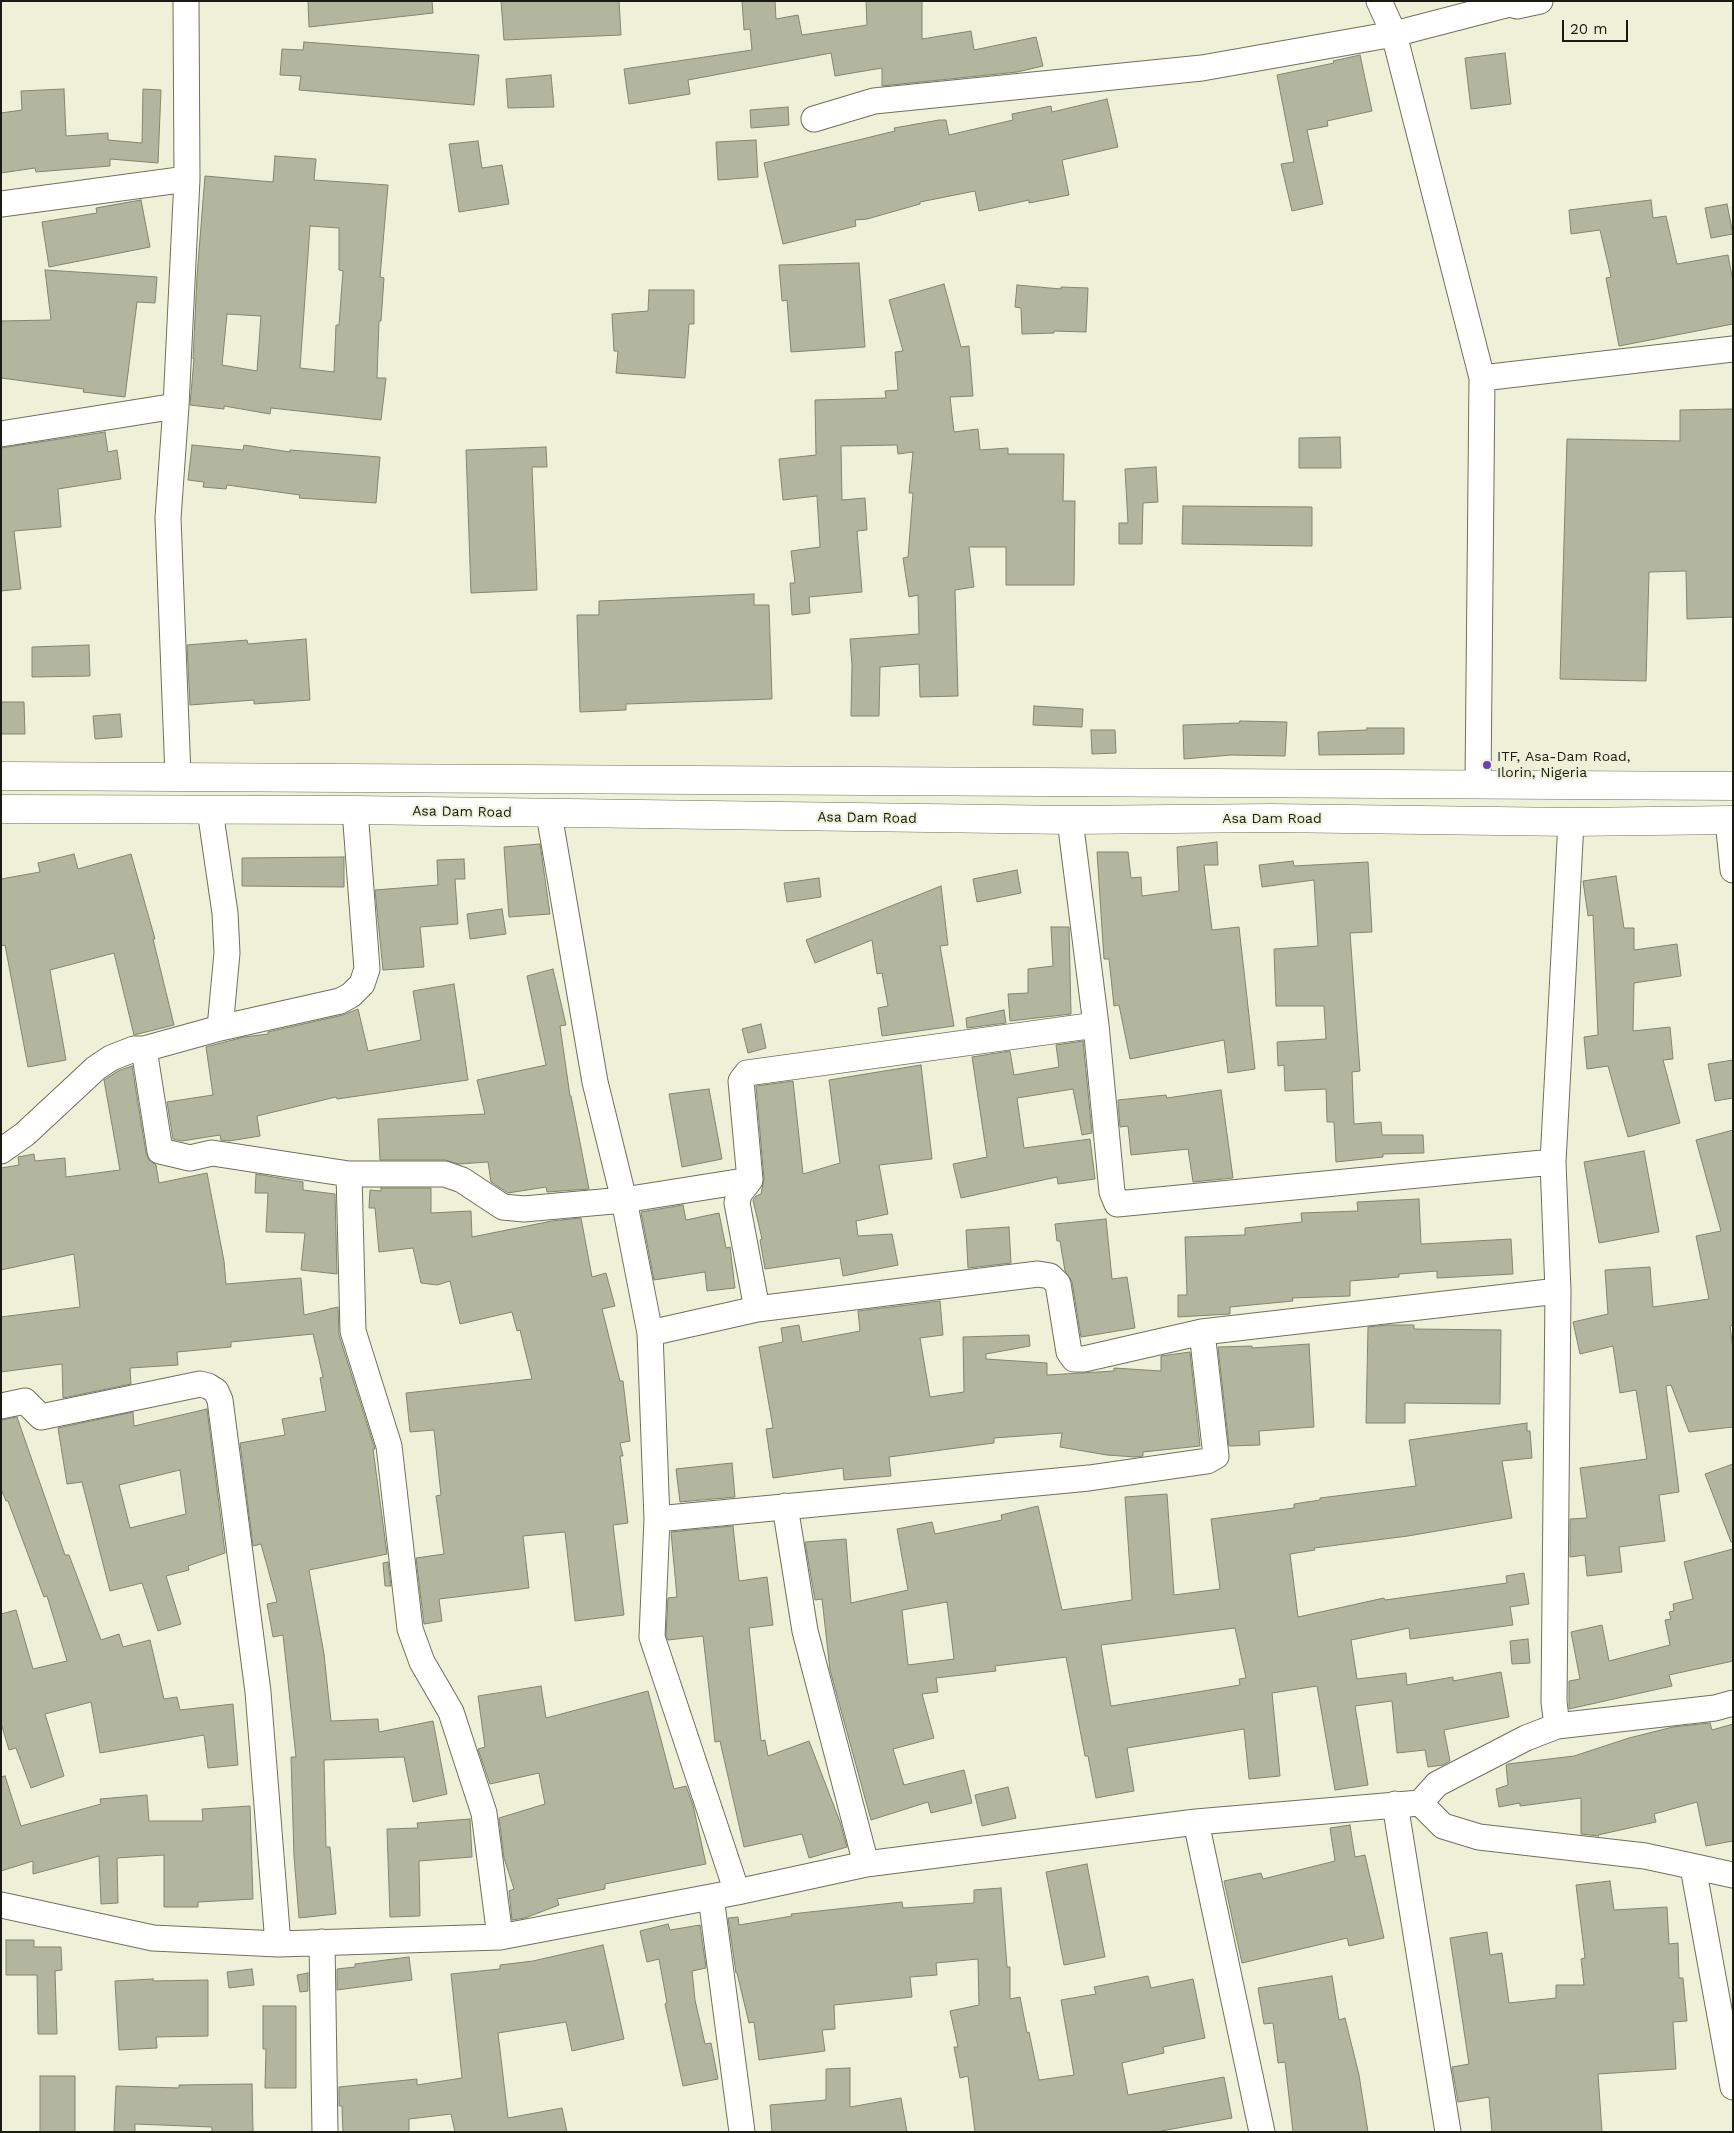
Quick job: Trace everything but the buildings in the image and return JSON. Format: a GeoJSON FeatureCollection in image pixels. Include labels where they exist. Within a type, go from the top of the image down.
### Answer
{"type":"FeatureCollection","features":[{"type":"Feature","properties":{"kind":"main road"},"geometry":{"type":"LineString","coordinates":[[1,776],[1478,783],[1733,786]]}},
{"type":"Feature","properties":{"kind":"main road"},"geometry":{"type":"LineString","coordinates":[[1271,818],[1276,782]]}},
{"type":"Feature","properties":{"kind":"main road","name":"Asa Dam Road"},"geometry":{"type":"LineString","coordinates":[[1,809],[355,810],[1070,820],[1271,818],[1571,822],[1730,820]]}},
{"type":"Feature","properties":{"kind":"street"},"geometry":{"type":"LineString","coordinates":[[178,776],[168,518],[176,406],[187,179],[186,1]]}},
{"type":"Feature","properties":{"kind":"street"},"geometry":{"type":"LineString","coordinates":[[1378,1],[1394,34],[1482,378],[1478,783]]}},
{"type":"Feature","properties":{"kind":"street"},"geometry":{"type":"LineString","coordinates":[[814,119],[874,101],[1202,68],[1394,34],[1510,3],[1517,6],[1540,1]]}},
{"type":"Feature","properties":{"kind":"street"},"geometry":{"type":"LineString","coordinates":[[1,204],[187,179]]}},
{"type":"Feature","properties":{"kind":"street"},"geometry":{"type":"LineString","coordinates":[[1482,378],[1733,349]]}},
{"type":"Feature","properties":{"kind":"street"},"geometry":{"type":"LineString","coordinates":[[1,434],[176,406]]}},
{"type":"Feature","properties":{"kind":"street"},"geometry":{"type":"LineString","coordinates":[[210,810],[226,923],[227,953],[220,1028]]}},
{"type":"Feature","properties":{"kind":"street"},"geometry":{"type":"LineString","coordinates":[[1,1151],[25,1134],[96,1068],[111,1058],[134,1049],[144,1049],[220,1028],[340,1001],[351,995],[362,984],[367,969],[355,810]]}},
{"type":"Feature","properties":{"kind":"street"},"geometry":{"type":"LineString","coordinates":[[549,814],[595,1082],[624,1200],[650,1333],[657,1519],[652,1638],[737,1892]]}},
{"type":"Feature","properties":{"kind":"street"},"geometry":{"type":"LineString","coordinates":[[1070,820],[1096,1025],[1112,1192],[1117,1204],[1553,1162]]}},
{"type":"Feature","properties":{"kind":"street"},"geometry":{"type":"LineString","coordinates":[[1730,820],[1733,870]]}},
{"type":"Feature","properties":{"kind":"street"},"geometry":{"type":"LineString","coordinates":[[1557,1726],[1554,1702],[1558,1291],[1553,1162],[1571,822]]}},
{"type":"Feature","properties":{"kind":"street"},"geometry":{"type":"LineString","coordinates":[[757,1309],[737,1203],[739,1194],[750,1180],[741,1081],[747,1073],[1096,1025]]}},
{"type":"Feature","properties":{"kind":"street"},"geometry":{"type":"LineString","coordinates":[[144,1049],[160,1151],[190,1158],[212,1153],[349,1174],[445,1174],[462,1180],[503,1207],[524,1209],[624,1200],[750,1180]]}},
{"type":"Feature","properties":{"kind":"street"},"geometry":{"type":"LineString","coordinates":[[349,1174],[353,1331],[389,1446],[410,1629],[422,1662],[451,1712],[484,1813],[500,1937]]}},
{"type":"Feature","properties":{"kind":"street"},"geometry":{"type":"LineString","coordinates":[[650,1333],[757,1309],[1038,1274],[1050,1276],[1058,1284],[1069,1352],[1074,1359],[1084,1359],[1202,1332],[1558,1291]]}},
{"type":"Feature","properties":{"kind":"street"},"geometry":{"type":"LineString","coordinates":[[657,1519],[1089,1478],[1207,1461],[1216,1456],[1202,1332]]}},
{"type":"Feature","properties":{"kind":"street"},"geometry":{"type":"LineString","coordinates":[[1,1406],[25,1401],[41,1417],[200,1384],[216,1391],[220,1400],[258,1692],[278,1944]]}},
{"type":"Feature","properties":{"kind":"street"},"geometry":{"type":"LineString","coordinates":[[785,1506],[805,1631],[866,1864]]}},
{"type":"Feature","properties":{"kind":"street"},"geometry":{"type":"LineString","coordinates":[[1,1905],[153,1938],[278,1944],[500,1937],[737,1892],[866,1864],[1196,1822],[1420,1803],[1437,1784],[1526,1738],[1557,1726],[1715,1708],[1733,1703]]}},
{"type":"Feature","properties":{"kind":"street"},"geometry":{"type":"LineString","coordinates":[[1420,1803],[1443,1826],[1479,1837],[1645,1856],[1733,1875]]}},
{"type":"Feature","properties":{"kind":"street"},"geometry":{"type":"LineString","coordinates":[[1395,1804],[1448,2132]]}},
{"type":"Feature","properties":{"kind":"street"},"geometry":{"type":"LineString","coordinates":[[1196,1822],[1262,2132]]}},
{"type":"Feature","properties":{"kind":"street"},"geometry":{"type":"LineString","coordinates":[[1692,1867],[1733,2087]]}},
{"type":"Feature","properties":{"kind":"street"},"geometry":{"type":"LineString","coordinates":[[711,1897],[742,2132]]}},
{"type":"Feature","properties":{"kind":"street"},"geometry":{"type":"LineString","coordinates":[[322,1942],[325,2132]]}},
{"type":"Feature","properties":{"kind":"place","name":"ITF, Asa-Dam Road, Ilorin, Nigeria"},"geometry":{"type":"Point","coordinates":[1487,765]}}]}
